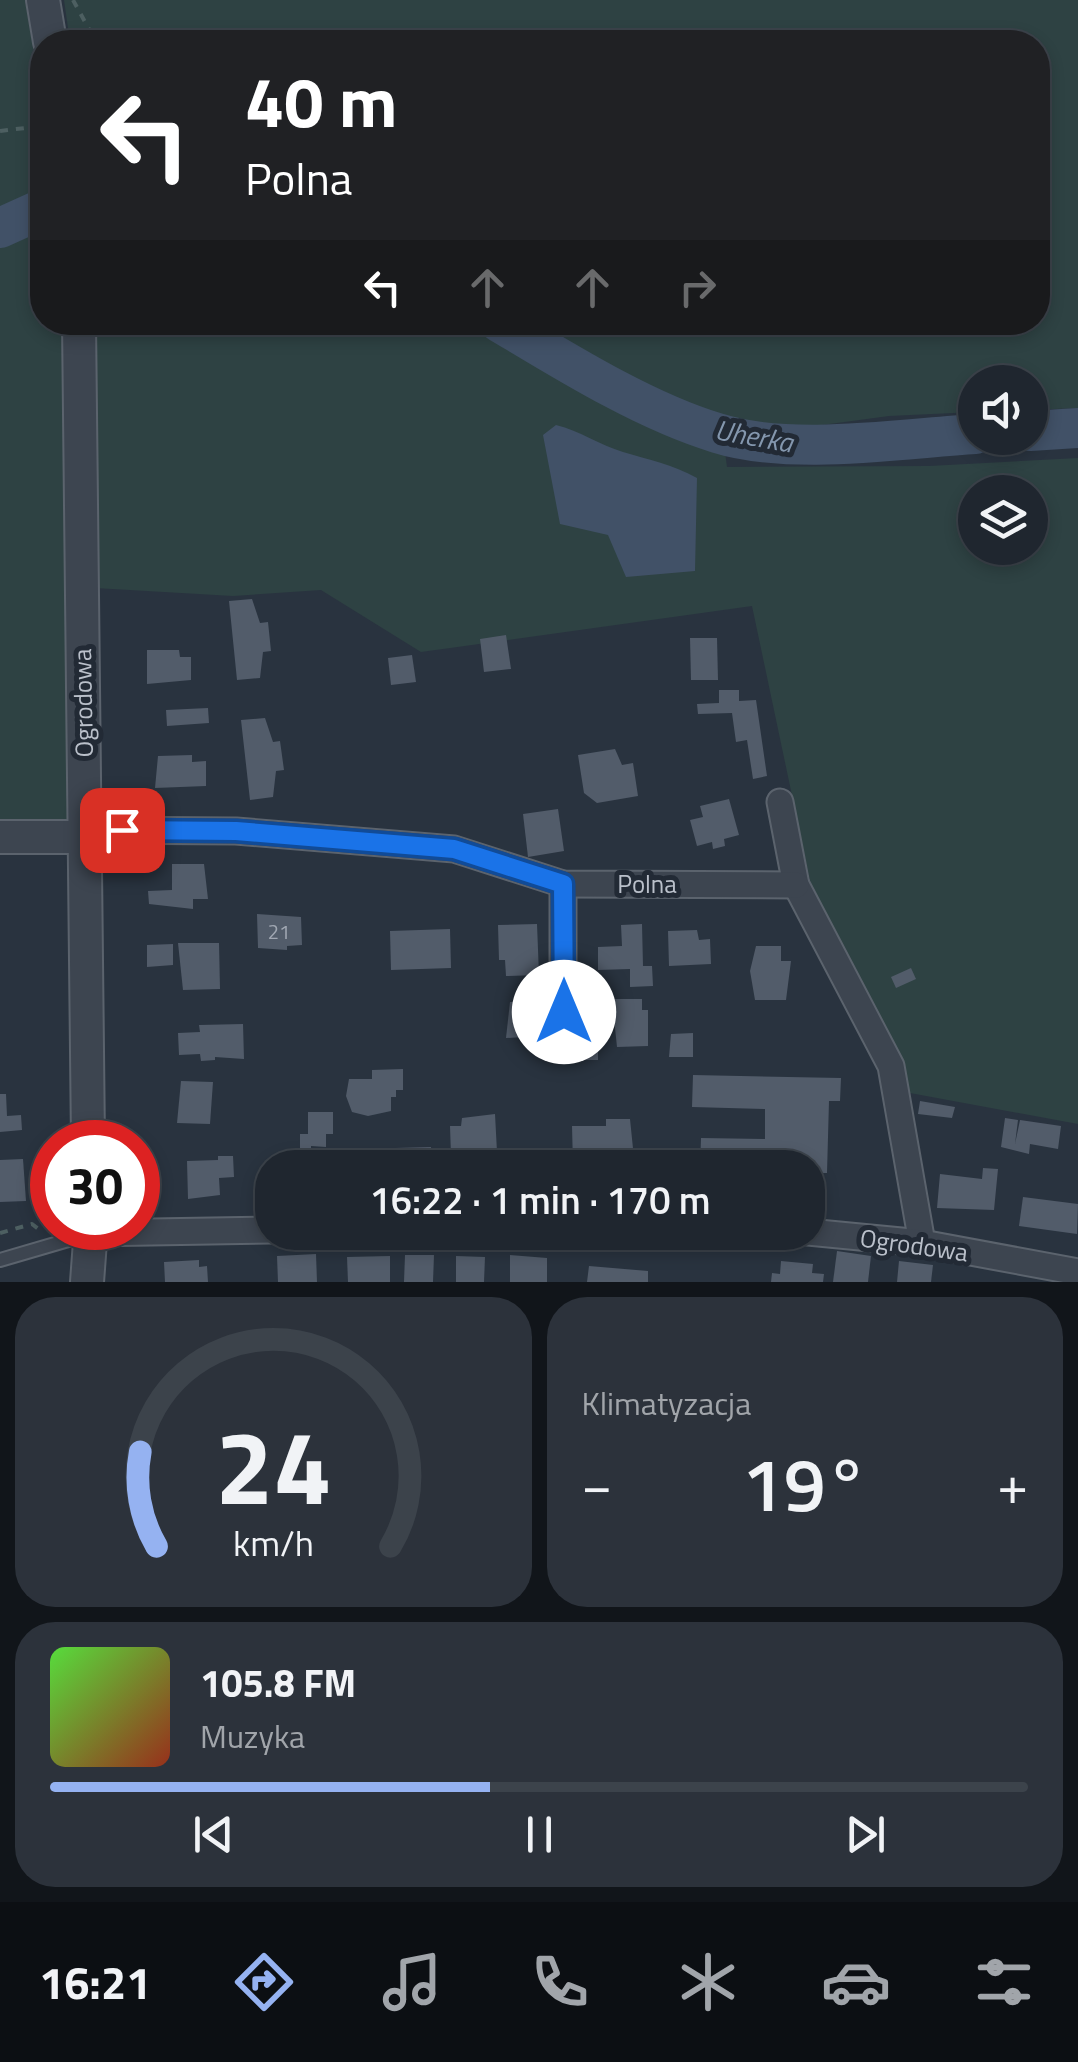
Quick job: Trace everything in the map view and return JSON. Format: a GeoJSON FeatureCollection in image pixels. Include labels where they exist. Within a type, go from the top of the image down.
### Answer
{"type":"FeatureCollection","features":[{"type":"Feature","properties":{"kind":"street"},"geometry":{"type":"LineString","coordinates":[[43,0],[48,30]]}},
{"type":"Feature","properties":{"kind":"street","name":"Ogrodowa"},"geometry":{"type":"LineString","coordinates":[[79,335],[88,1120]]}},
{"type":"Feature","properties":{"kind":"street"},"geometry":{"type":"LineString","coordinates":[[780,802],[796,884],[891,1066],[922,1243]]}},
{"type":"Feature","properties":{"kind":"street","name":"Polna"},"geometry":{"type":"LineString","coordinates":[[84,834],[236,831],[454,849],[563,884],[796,884]]}},
{"type":"Feature","properties":{"kind":"street"},"geometry":{"type":"LineString","coordinates":[[0,837],[84,834]]}},
{"type":"Feature","properties":{"kind":"street"},"geometry":{"type":"LineString","coordinates":[[563,884],[564,1012]]}},
{"type":"Feature","properties":{"kind":"street"},"geometry":{"type":"LineString","coordinates":[[160,1230],[255,1230]]}},
{"type":"Feature","properties":{"kind":"street","name":"Ogrodowa"},"geometry":{"type":"LineString","coordinates":[[825,1234],[922,1243],[1078,1272]]}},
{"type":"Feature","properties":{"kind":"street"},"geometry":{"type":"LineString","coordinates":[[88,1282],[90,1250]]}},
{"type":"Feature","properties":{"kind":"lane"},"geometry":{"type":"LineString","coordinates":[[0,1260],[30,1250]]}},
{"type":"Feature","properties":{"kind":"path"},"geometry":{"type":"LineString","coordinates":[[72,0],[89,30]]}},
{"type":"Feature","properties":{"kind":"path"},"geometry":{"type":"LineString","coordinates":[[0,132],[30,128]]}},
{"type":"Feature","properties":{"kind":"path"},"geometry":{"type":"LineString","coordinates":[[0,1233],[30,1225]]}},
{"type":"Feature","properties":{"kind":"green space"},"geometry":{"type":"Polygon","coordinates":[[[0,0],[25,0],[30,30],[30,335],[64,335],[71,819],[0,821],[0,0]]]}},
{"type":"Feature","properties":{"kind":"green space"},"geometry":{"type":"Polygon","coordinates":[[[64,0],[1078,0],[1078,408],[1048,409],[1048,365],[958,365],[958,413],[889,416],[800,428],[721,422],[727,467],[929,466],[1078,458],[1078,1124],[910,1093],[892,1048],[816,909],[752,606],[421,652],[321,590],[233,596],[95,588],[97,335],[1050,335],[1050,30],[68,30],[64,0]]]}},
{"type":"Feature","properties":{"kind":"water"},"geometry":{"type":"Polygon","coordinates":[[[556,425],[697,478],[695,571],[626,577],[608,535],[560,524],[543,435],[556,425]]]}},
{"type":"Feature","properties":{"kind":"building"},"geometry":{"type":"Polygon","coordinates":[[[252,599],[260,623],[268,622],[271,651],[263,652],[260,678],[237,680],[229,601],[252,599]]]}},
{"type":"Feature","properties":{"kind":"building"},"geometry":{"type":"Polygon","coordinates":[[[506,635],[511,669],[484,672],[480,639],[506,635]]]}},
{"type":"Feature","properties":{"kind":"building"},"geometry":{"type":"Polygon","coordinates":[[[690,638],[717,638],[718,680],[691,680],[690,638]]]}},
{"type":"Feature","properties":{"kind":"building"},"geometry":{"type":"Polygon","coordinates":[[[147,650],[179,650],[180,657],[191,657],[191,680],[147,684],[147,650]]]}},
{"type":"Feature","properties":{"kind":"building"},"geometry":{"type":"Polygon","coordinates":[[[412,655],[416,682],[391,685],[388,658],[412,655]]]}},
{"type":"Feature","properties":{"kind":"building"},"geometry":{"type":"Polygon","coordinates":[[[719,690],[739,690],[739,701],[756,700],[767,776],[753,779],[747,740],[736,742],[732,713],[698,714],[697,704],[719,703],[719,690]]]}},
{"type":"Feature","properties":{"kind":"building"},"geometry":{"type":"Polygon","coordinates":[[[208,708],[209,723],[167,726],[166,710],[208,708]]]}},
{"type":"Feature","properties":{"kind":"building"},"geometry":{"type":"Polygon","coordinates":[[[265,718],[273,742],[280,741],[284,770],[276,771],[273,797],[250,800],[241,720],[265,718]]]}},
{"type":"Feature","properties":{"kind":"building"},"geometry":{"type":"Polygon","coordinates":[[[615,749],[622,765],[633,763],[638,796],[597,803],[584,793],[578,755],[615,749]]]}},
{"type":"Feature","properties":{"kind":"building"},"geometry":{"type":"Polygon","coordinates":[[[192,755],[192,762],[206,761],[206,786],[155,788],[158,756],[192,755]]]}},
{"type":"Feature","properties":{"kind":"building"},"geometry":{"type":"Polygon","coordinates":[[[729,799],[739,835],[724,839],[725,846],[713,849],[712,842],[697,846],[690,820],[703,817],[700,806],[729,799]]]}},
{"type":"Feature","properties":{"kind":"building"},"geometry":{"type":"Polygon","coordinates":[[[558,809],[564,851],[528,857],[523,814],[558,809]]]}},
{"type":"Feature","properties":{"kind":"building"},"geometry":{"type":"Polygon","coordinates":[[[172,864],[204,864],[208,899],[193,899],[193,909],[149,904],[148,891],[172,890],[172,864]]]}},
{"type":"Feature","properties":{"kind":"building"},"geometry":{"type":"Polygon","coordinates":[[[257,914],[301,917],[302,945],[287,946],[287,950],[258,948],[257,914]]]}},
{"type":"Feature","properties":{"kind":"building"},"geometry":{"type":"Polygon","coordinates":[[[537,924],[539,975],[506,976],[505,960],[499,960],[498,925],[537,924]]]}},
{"type":"Feature","properties":{"kind":"building"},"geometry":{"type":"Polygon","coordinates":[[[642,924],[643,966],[652,966],[653,986],[630,987],[630,969],[598,970],[598,947],[622,946],[621,925],[642,924]]]}},
{"type":"Feature","properties":{"kind":"building"},"geometry":{"type":"Polygon","coordinates":[[[450,929],[451,968],[391,970],[390,931],[450,929]]]}},
{"type":"Feature","properties":{"kind":"building"},"geometry":{"type":"Polygon","coordinates":[[[697,930],[699,940],[710,939],[711,964],[669,966],[668,931],[697,930]]]}},
{"type":"Feature","properties":{"kind":"building"},"geometry":{"type":"Polygon","coordinates":[[[178,943],[219,943],[220,989],[183,990],[178,943]]]}},
{"type":"Feature","properties":{"kind":"building"},"geometry":{"type":"Polygon","coordinates":[[[173,944],[173,965],[147,967],[147,945],[173,944]]]}},
{"type":"Feature","properties":{"kind":"building"},"geometry":{"type":"Polygon","coordinates":[[[756,946],[781,946],[781,961],[791,961],[786,1000],[755,1000],[750,971],[756,946]]]}},
{"type":"Feature","properties":{"kind":"building"},"geometry":{"type":"Polygon","coordinates":[[[911,968],[916,979],[896,988],[891,977],[911,968]]]}},
{"type":"Feature","properties":{"kind":"building"},"geometry":{"type":"Polygon","coordinates":[[[612,999],[642,999],[642,1010],[648,1010],[648,1046],[617,1047],[612,999]]]}},
{"type":"Feature","properties":{"kind":"building"},"geometry":{"type":"Polygon","coordinates":[[[510,1002],[534,1002],[539,1036],[506,1038],[510,1002]]]}},
{"type":"Feature","properties":{"kind":"building"},"geometry":{"type":"Polygon","coordinates":[[[243,1024],[244,1059],[215,1057],[201,1061],[200,1054],[179,1055],[178,1033],[200,1032],[199,1025],[243,1024]]]}},
{"type":"Feature","properties":{"kind":"building"},"geometry":{"type":"Polygon","coordinates":[[[563,1032],[580,1032],[581,1047],[598,1047],[598,1060],[563,1060],[563,1032]]]}},
{"type":"Feature","properties":{"kind":"building"},"geometry":{"type":"Polygon","coordinates":[[[693,1033],[693,1057],[669,1057],[671,1034],[693,1033]]]}},
{"type":"Feature","properties":{"kind":"building"},"geometry":{"type":"Polygon","coordinates":[[[403,1069],[403,1090],[396,1090],[396,1097],[391,1097],[391,1111],[368,1116],[352,1112],[346,1096],[349,1079],[372,1079],[372,1070],[403,1069]]]}},
{"type":"Feature","properties":{"kind":"building"},"geometry":{"type":"Polygon","coordinates":[[[693,1075],[841,1078],[840,1101],[829,1101],[827,1173],[825,1150],[701,1150],[701,1138],[765,1139],[765,1109],[692,1107],[693,1075]]]}},
{"type":"Feature","properties":{"kind":"building"},"geometry":{"type":"Polygon","coordinates":[[[181,1081],[213,1082],[210,1124],[177,1123],[181,1081]]]}},
{"type":"Feature","properties":{"kind":"building"},"geometry":{"type":"Polygon","coordinates":[[[0,1094],[6,1094],[7,1116],[21,1115],[22,1130],[0,1132],[0,1094]]]}},
{"type":"Feature","properties":{"kind":"building"},"geometry":{"type":"Polygon","coordinates":[[[920,1101],[955,1107],[952,1118],[918,1114],[920,1101]]]}},
{"type":"Feature","properties":{"kind":"building"},"geometry":{"type":"Polygon","coordinates":[[[308,1112],[333,1112],[333,1134],[326,1134],[326,1147],[300,1150],[300,1134],[308,1134],[308,1112]]]}},
{"type":"Feature","properties":{"kind":"building"},"geometry":{"type":"Polygon","coordinates":[[[495,1114],[497,1150],[451,1150],[450,1126],[461,1126],[462,1118],[495,1114]]]}},
{"type":"Feature","properties":{"kind":"building"},"geometry":{"type":"Polygon","coordinates":[[[1005,1118],[1018,1120],[1015,1144],[1020,1120],[1061,1126],[1058,1149],[1030,1144],[1029,1154],[1001,1147],[1005,1118]]]}},
{"type":"Feature","properties":{"kind":"building"},"geometry":{"type":"Polygon","coordinates":[[[606,1119],[630,1119],[633,1150],[573,1150],[572,1126],[606,1126],[606,1119]]]}},
{"type":"Feature","properties":{"kind":"building"},"geometry":{"type":"Polygon","coordinates":[[[431,1147],[431,1150],[395,1150],[431,1147]]]}},
{"type":"Feature","properties":{"kind":"building"},"geometry":{"type":"Polygon","coordinates":[[[218,1156],[233,1156],[234,1177],[219,1178],[220,1195],[188,1199],[187,1161],[218,1160],[218,1156]]]}},
{"type":"Feature","properties":{"kind":"building"},"geometry":{"type":"Polygon","coordinates":[[[23,1159],[26,1201],[0,1202],[0,1160],[23,1159]]]}},
{"type":"Feature","properties":{"kind":"building"},"geometry":{"type":"Polygon","coordinates":[[[983,1168],[998,1169],[994,1210],[937,1208],[940,1174],[982,1179],[983,1168]]]}},
{"type":"Feature","properties":{"kind":"building"},"geometry":{"type":"Polygon","coordinates":[[[1023,1197],[1078,1204],[1077,1234],[1019,1226],[1023,1197]]]}},
{"type":"Feature","properties":{"kind":"building"},"geometry":{"type":"Polygon","coordinates":[[[837,1251],[871,1256],[868,1282],[833,1282],[837,1251]]]}},
{"type":"Feature","properties":{"kind":"building"},"geometry":{"type":"Polygon","coordinates":[[[316,1254],[317,1282],[278,1282],[277,1256],[316,1254]]]}},
{"type":"Feature","properties":{"kind":"building"},"geometry":{"type":"Polygon","coordinates":[[[405,1255],[434,1255],[433,1282],[404,1282],[405,1255]]]}},
{"type":"Feature","properties":{"kind":"building"},"geometry":{"type":"Polygon","coordinates":[[[510,1255],[547,1258],[547,1282],[510,1282],[510,1255]]]}},
{"type":"Feature","properties":{"kind":"building"},"geometry":{"type":"Polygon","coordinates":[[[390,1256],[390,1282],[348,1282],[347,1257],[390,1256]]]}},
{"type":"Feature","properties":{"kind":"building"},"geometry":{"type":"Polygon","coordinates":[[[456,1256],[485,1257],[484,1282],[456,1282],[456,1256]]]}},
{"type":"Feature","properties":{"kind":"building"},"geometry":{"type":"Polygon","coordinates":[[[199,1260],[199,1267],[207,1266],[208,1282],[165,1282],[164,1262],[199,1260]]]}},
{"type":"Feature","properties":{"kind":"building"},"geometry":{"type":"Polygon","coordinates":[[[781,1261],[813,1264],[812,1273],[824,1274],[823,1282],[771,1282],[772,1273],[780,1274],[781,1261]]]}},
{"type":"Feature","properties":{"kind":"building"},"geometry":{"type":"Polygon","coordinates":[[[899,1261],[933,1265],[931,1282],[897,1282],[899,1261]]]}},
{"type":"Feature","properties":{"kind":"building"},"geometry":{"type":"Polygon","coordinates":[[[589,1266],[648,1271],[648,1282],[587,1282],[589,1266]]]}},
{"type":"Feature","properties":{"kind":"waterway","name":"Uherka"},"geometry":{"type":"LineString","coordinates":[[0,228],[30,214]]}},
{"type":"Feature","properties":{"kind":"waterway","name":"Uherka"},"geometry":{"type":"LineString","coordinates":[[521,335],[661,412],[746,440],[810,445],[958,435]]}},
{"type":"Feature","properties":{"kind":"waterway","name":"Uherka"},"geometry":{"type":"LineString","coordinates":[[1048,430],[1078,428]]}},
{"type":"Feature","properties":{"kind":"route"},"geometry":{"type":"LineString","coordinates":[[122,830],[236,831],[454,849],[563,884],[564,1012]]}}]}
